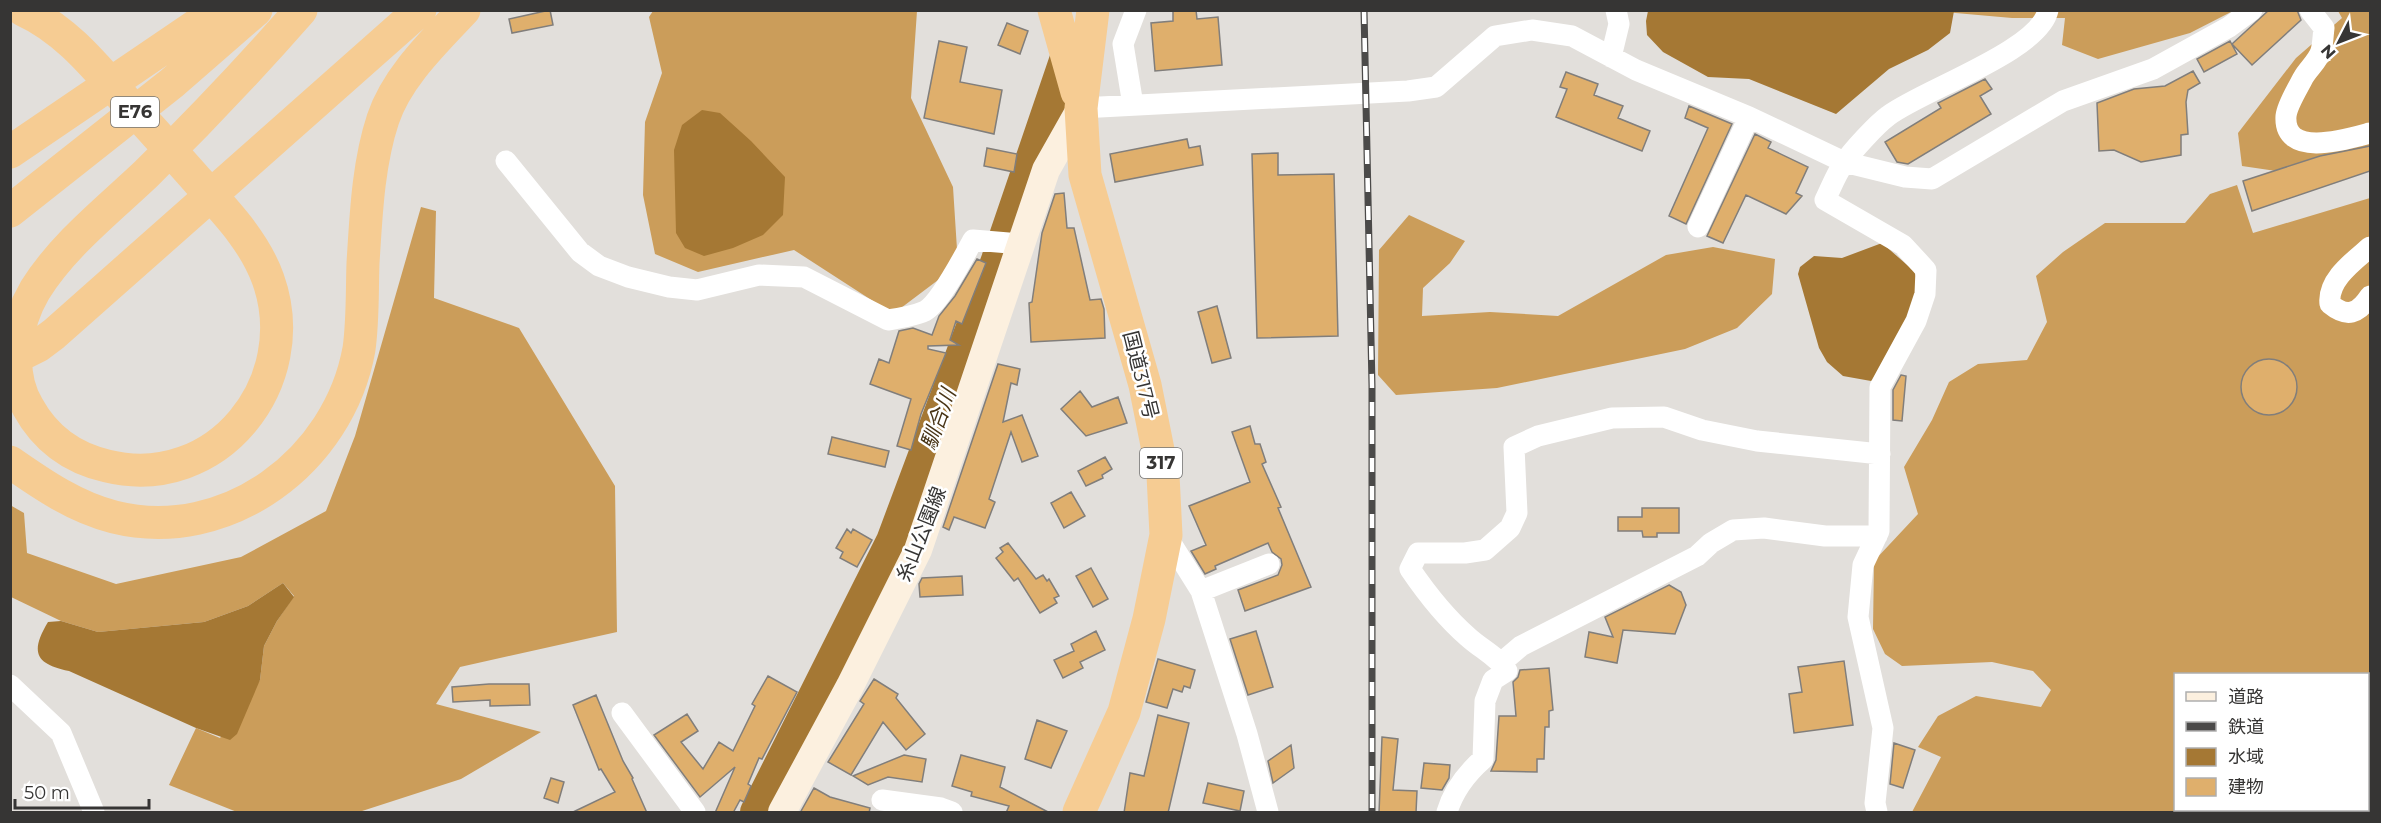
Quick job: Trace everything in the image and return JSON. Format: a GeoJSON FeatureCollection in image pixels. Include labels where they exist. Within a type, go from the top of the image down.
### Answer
{"type":"FeatureCollection","features":[{"type":"Feature","properties":{"kind":"highway"},"geometry":{"type":"LineString","coordinates":[[23,10],[41,18],[105,65]]}},
{"type":"Feature","properties":{"kind":"highway"},"geometry":{"type":"LineString","coordinates":[[10,450],[54,470],[110,486],[138,489],[167,486],[195,477],[222,464],[245,446],[267,423],[281,397],[291,371],[297,340],[295,307],[288,278],[262,230],[237,213],[105,65],[73,20],[60,10]]}},
{"type":"Feature","properties":{"kind":"highway"},"geometry":{"type":"LineString","coordinates":[[10,152],[219,10]]}},
{"type":"Feature","properties":{"kind":"highway","name":"E76"},"geometry":{"type":"LineString","coordinates":[[10,211],[172,83],[256,10]]}},
{"type":"Feature","properties":{"kind":"highway"},"geometry":{"type":"LineString","coordinates":[[237,213],[268,278],[275,307],[277,337],[273,365],[262,394],[245,419],[223,440],[197,458],[170,468],[142,471],[116,468],[87,461],[62,447],[37,424],[22,397],[15,370],[17,340],[24,314],[34,291],[53,264],[194,126],[301,10]]}},
{"type":"Feature","properties":{"kind":"highway"},"geometry":{"type":"LineString","coordinates":[[10,360],[38,346],[54,334],[420,10]]}},
{"type":"Feature","properties":{"kind":"highway"},"geometry":{"type":"LineString","coordinates":[[10,462],[55,493],[83,506],[114,517],[146,522],[180,522],[213,515],[243,503],[272,486],[299,464],[336,415],[350,383],[359,349],[368,199],[383,118],[399,88],[417,63],[464,10]]}},
{"type":"Feature","properties":{"kind":"highway","name":"国道317号"},"geometry":{"type":"LineString","coordinates":[[1054,10],[1082,108]]}},
{"type":"Feature","properties":{"kind":"highway","name":"国道317号"},"geometry":{"type":"LineString","coordinates":[[1079,813],[1124,712],[1149,619],[1166,535],[1163,475],[1145,385],[1085,175],[1082,108],[1093,10]]}},
{"type":"Feature","properties":{"kind":"main road","name":"糸山公園線"},"geometry":{"type":"LineString","coordinates":[[782,813],[850,686],[918,549],[1046,170],[1082,108]]}},
{"type":"Feature","properties":{"kind":"street"},"geometry":{"type":"LineString","coordinates":[[1133,105],[1123,44],[1136,10]]}},
{"type":"Feature","properties":{"kind":"street"},"geometry":{"type":"LineString","coordinates":[[1611,57],[1619,24],[1616,10]]}},
{"type":"Feature","properties":{"kind":"street"},"geometry":{"type":"LineString","coordinates":[[1877,813],[1875,803],[1883,728],[1858,617],[1863,565],[1879,531],[1880,387],[1916,321],[1925,294],[1926,270],[1903,245],[1826,200],[1844,162],[1889,115],[1999,56],[2036,31],[2046,20],[2048,10]]}},
{"type":"Feature","properties":{"kind":"street"},"geometry":{"type":"LineString","coordinates":[[1082,108],[1436,87],[1495,36],[1532,30],[1572,36],[1636,70],[1749,117],[1844,162],[1905,177],[1932,179],[2063,101],[2153,69],[2229,27],[2252,10]]}},
{"type":"Feature","properties":{"kind":"street"},"geometry":{"type":"LineString","coordinates":[[2310,10],[2324,28],[2321,52],[2304,76],[2286,114],[2288,130],[2296,139],[2311,143],[2330,143],[2370,133]]}},
{"type":"Feature","properties":{"kind":"street"},"geometry":{"type":"LineString","coordinates":[[1698,227],[1749,117]]}},
{"type":"Feature","properties":{"kind":"street"},"geometry":{"type":"LineString","coordinates":[[506,161],[580,252],[599,266],[628,277],[669,287],[697,290],[759,275],[804,277],[888,320],[927,310],[944,289],[973,240],[1020,244]]}},
{"type":"Feature","properties":{"kind":"street"},"geometry":{"type":"LineString","coordinates":[[2370,247],[2335,282],[2328,293],[2330,304],[2340,312],[2353,312],[2365,304],[2370,296]]}},
{"type":"Feature","properties":{"kind":"street"},"geometry":{"type":"LineString","coordinates":[[1447,813],[1449,804],[1468,772],[1483,759],[1485,701],[1493,680],[1507,670],[1441,612],[1410,569],[1418,553],[1465,553],[1485,550],[1510,528],[1517,513],[1514,447],[1538,436],[1612,418],[1664,417],[1702,430],[1757,441],[1880,454]]}},
{"type":"Feature","properties":{"kind":"street"},"geometry":{"type":"LineString","coordinates":[[1501,663],[1521,646],[1696,556],[1711,543],[1733,530],[1764,528],[1825,536],[1877,536]]}},
{"type":"Feature","properties":{"kind":"street"},"geometry":{"type":"LineString","coordinates":[[1166,535],[1201,591],[1247,734],[1268,813]]}},
{"type":"Feature","properties":{"kind":"street"},"geometry":{"type":"LineString","coordinates":[[1201,591],[1269,564]]}},
{"type":"Feature","properties":{"kind":"street"},"geometry":{"type":"LineString","coordinates":[[10,685],[61,733],[93,813]]}},
{"type":"Feature","properties":{"kind":"street"},"geometry":{"type":"LineString","coordinates":[[622,713],[695,813]]}},
{"type":"Feature","properties":{"kind":"street"},"geometry":{"type":"LineString","coordinates":[[882,800],[941,808],[952,813]]}},
{"type":"Feature","properties":{"kind":"shaded area"},"geometry":{"type":"Polygon","coordinates":[[[653,11],[917,11],[911,98],[953,187],[958,265],[893,314],[794,250],[698,272],[655,254],[643,195],[645,122],[662,73],[649,17],[653,11]]]}},
{"type":"Feature","properties":{"kind":"shaded area"},"geometry":{"type":"Polygon","coordinates":[[[1933,11],[2233,11],[2190,33],[2098,59],[2062,45],[2065,18],[2012,18],[1933,11]]]}},
{"type":"Feature","properties":{"kind":"shaded area"},"geometry":{"type":"Polygon","coordinates":[[[2338,11],[2370,11],[2370,153],[2289,173],[2242,166],[2238,133],[2296,58],[2342,18],[2338,11]]]}},
{"type":"Feature","properties":{"kind":"shaded area"},"geometry":{"type":"Polygon","coordinates":[[[2237,185],[2253,233],[2370,198],[2370,812],[1912,812],[1941,757],[1918,747],[1938,716],[1976,696],[2041,707],[2051,690],[2033,671],[1992,662],[1902,666],[1885,654],[1873,629],[1874,561],[1918,514],[1904,467],[1932,420],[1949,382],[1978,364],[2027,360],[2047,322],[2036,276],[2063,252],[2105,223],[2185,223],[2210,194],[2237,185]]]}},
{"type":"Feature","properties":{"kind":"shaded area"},"geometry":{"type":"Polygon","coordinates":[[[421,207],[436,211],[434,298],[519,328],[615,486],[617,632],[460,667],[436,704],[541,732],[461,779],[359,812],[237,812],[169,785],[196,728],[220,738],[260,680],[264,646],[294,596],[283,583],[248,606],[204,622],[98,632],[61,621],[11,597],[10,505],[24,513],[27,553],[116,584],[241,557],[326,511],[355,436],[421,207]]]}},
{"type":"Feature","properties":{"kind":"shaded area"},"geometry":{"type":"Polygon","coordinates":[[[1409,215],[1465,241],[1450,263],[1423,288],[1422,316],[1490,312],[1558,316],[1666,255],[1713,247],[1775,259],[1772,294],[1737,328],[1685,349],[1497,388],[1396,395],[1378,375],[1379,250],[1409,215]]]}},
{"type":"Feature","properties":{"kind":"water"},"geometry":{"type":"Polygon","coordinates":[[[1648,10],[1954,11],[1950,33],[1928,50],[1889,69],[1836,114],[1749,79],[1708,77],[1663,52],[1647,35],[1648,10]]]}},
{"type":"Feature","properties":{"kind":"water"},"geometry":{"type":"Polygon","coordinates":[[[702,110],[720,113],[785,177],[783,215],[763,235],[733,248],[704,256],[685,248],[676,233],[674,150],[682,125],[702,110]]]}},
{"type":"Feature","properties":{"kind":"water"},"geometry":{"type":"Polygon","coordinates":[[[1882,243],[1914,271],[1920,287],[1885,374],[1871,381],[1843,376],[1827,362],[1819,348],[1798,274],[1800,267],[1814,256],[1842,258],[1882,243]]]}},
{"type":"Feature","properties":{"kind":"water"},"geometry":{"type":"Polygon","coordinates":[[[283,583],[294,597],[277,621],[264,646],[260,680],[237,734],[230,740],[196,728],[69,671],[49,665],[39,655],[39,641],[48,622],[61,621],[98,632],[204,622],[248,606],[283,583]]]}},
{"type":"Feature","properties":{"kind":"building"},"geometry":{"type":"Polygon","coordinates":[[[550,10],[553,25],[512,33],[509,19],[550,10]]]}},
{"type":"Feature","properties":{"kind":"building"},"geometry":{"type":"Polygon","coordinates":[[[1196,10],[1197,19],[1218,17],[1222,65],[1155,71],[1151,23],[1173,21],[1173,11],[1196,10]]]}},
{"type":"Feature","properties":{"kind":"building"},"geometry":{"type":"Polygon","coordinates":[[[2269,10],[2297,10],[2301,20],[2252,65],[2232,44],[2269,10]]]}},
{"type":"Feature","properties":{"kind":"building"},"geometry":{"type":"Polygon","coordinates":[[[1007,23],[1028,31],[1020,54],[998,45],[1007,23]]]}},
{"type":"Feature","properties":{"kind":"building"},"geometry":{"type":"Polygon","coordinates":[[[939,41],[967,47],[960,82],[1002,90],[994,134],[924,118],[939,41]]]}},
{"type":"Feature","properties":{"kind":"building"},"geometry":{"type":"Polygon","coordinates":[[[2230,41],[2237,54],[2204,72],[2197,59],[2230,41]]]}},
{"type":"Feature","properties":{"kind":"building"},"geometry":{"type":"Polygon","coordinates":[[[2193,71],[2200,83],[2188,90],[2186,102],[2188,134],[2181,135],[2181,155],[2141,162],[2114,150],[2099,151],[2097,103],[2134,89],[2165,86],[2193,71]]]}},
{"type":"Feature","properties":{"kind":"building"},"geometry":{"type":"Polygon","coordinates":[[[1566,72],[1598,84],[1594,95],[1623,106],[1618,118],[1650,131],[1642,151],[1556,117],[1567,89],[1560,87],[1566,72]]]}},
{"type":"Feature","properties":{"kind":"building"},"geometry":{"type":"Polygon","coordinates":[[[1985,79],[1992,89],[1980,96],[1991,114],[1908,164],[1897,162],[1885,142],[1941,108],[1938,103],[1985,79]]]}},
{"type":"Feature","properties":{"kind":"building"},"geometry":{"type":"Polygon","coordinates":[[[1689,106],[1732,124],[1686,224],[1669,216],[1708,128],[1685,118],[1689,106]]]}},
{"type":"Feature","properties":{"kind":"building"},"geometry":{"type":"Polygon","coordinates":[[[1755,134],[1771,142],[1768,148],[1808,167],[1796,193],[1802,196],[1786,214],[1746,195],[1723,243],[1707,236],[1755,134]]]}},
{"type":"Feature","properties":{"kind":"building"},"geometry":{"type":"Polygon","coordinates":[[[1187,139],[1189,148],[1200,146],[1203,165],[1115,182],[1110,154],[1187,139]]]}},
{"type":"Feature","properties":{"kind":"building"},"geometry":{"type":"Polygon","coordinates":[[[2370,146],[2370,171],[2252,211],[2243,181],[2320,156],[2370,146]]]}},
{"type":"Feature","properties":{"kind":"building"},"geometry":{"type":"Polygon","coordinates":[[[987,148],[1017,154],[1014,172],[984,166],[987,148]]]}},
{"type":"Feature","properties":{"kind":"building"},"geometry":{"type":"Polygon","coordinates":[[[1278,153],[1278,175],[1334,174],[1338,336],[1257,338],[1252,154],[1278,153]]]}},
{"type":"Feature","properties":{"kind":"building"},"geometry":{"type":"Polygon","coordinates":[[[1064,193],[1067,228],[1074,228],[1090,300],[1101,299],[1104,309],[1105,338],[1031,342],[1029,303],[1032,302],[1042,233],[1055,194],[1064,193]]]}},
{"type":"Feature","properties":{"kind":"building"},"geometry":{"type":"Polygon","coordinates":[[[977,259],[986,263],[962,324],[956,321],[950,340],[959,345],[928,346],[928,349],[946,353],[921,414],[911,450],[897,446],[911,399],[870,384],[879,359],[889,363],[899,331],[913,328],[932,335],[939,316],[955,296],[977,259]]]}},
{"type":"Feature","properties":{"kind":"building"},"geometry":{"type":"Polygon","coordinates":[[[1217,306],[1231,358],[1212,363],[1198,312],[1217,306]]]}},
{"type":"Feature","properties":{"kind":"building"},"geometry":{"type":"Polygon","coordinates":[[[2263,359],[2275,359],[2285,363],[2293,371],[2297,387],[2293,403],[2285,411],[2275,415],[2263,415],[2253,411],[2245,403],[2241,393],[2241,381],[2245,371],[2253,363],[2263,359]]]}},
{"type":"Feature","properties":{"kind":"building"},"geometry":{"type":"Polygon","coordinates":[[[998,364],[1020,369],[1017,385],[1011,383],[1003,422],[1022,415],[1038,456],[1022,462],[1011,432],[989,499],[995,502],[985,528],[954,517],[949,530],[943,527],[998,364]]]}},
{"type":"Feature","properties":{"kind":"building"},"geometry":{"type":"Polygon","coordinates":[[[1901,375],[1906,376],[1902,421],[1893,420],[1893,390],[1901,375]]]}},
{"type":"Feature","properties":{"kind":"building"},"geometry":{"type":"Polygon","coordinates":[[[1080,391],[1092,407],[1118,397],[1127,423],[1086,436],[1061,409],[1080,391]]]}},
{"type":"Feature","properties":{"kind":"building"},"geometry":{"type":"Polygon","coordinates":[[[1250,426],[1255,444],[1260,444],[1266,462],[1262,464],[1311,587],[1245,611],[1238,590],[1278,575],[1282,565],[1281,559],[1272,552],[1268,543],[1215,566],[1216,569],[1205,574],[1191,551],[1206,545],[1189,506],[1250,482],[1232,432],[1250,426]]]}},
{"type":"Feature","properties":{"kind":"building"},"geometry":{"type":"Polygon","coordinates":[[[832,437],[889,451],[885,467],[828,454],[832,437]]]}},
{"type":"Feature","properties":{"kind":"building"},"geometry":{"type":"Polygon","coordinates":[[[1105,457],[1112,469],[1102,475],[1103,478],[1086,486],[1078,471],[1105,457]]]}},
{"type":"Feature","properties":{"kind":"building"},"geometry":{"type":"Polygon","coordinates":[[[1071,492],[1085,516],[1064,528],[1051,503],[1071,492]]]}},
{"type":"Feature","properties":{"kind":"building"},"geometry":{"type":"Polygon","coordinates":[[[1642,508],[1679,508],[1679,533],[1657,533],[1657,537],[1643,537],[1642,531],[1618,531],[1618,517],[1642,517],[1642,508]]]}},
{"type":"Feature","properties":{"kind":"building"},"geometry":{"type":"Polygon","coordinates":[[[847,529],[851,533],[853,529],[872,540],[857,567],[840,558],[843,552],[836,548],[847,529]]]}},
{"type":"Feature","properties":{"kind":"building"},"geometry":{"type":"Polygon","coordinates":[[[1008,543],[1036,579],[1043,575],[1047,581],[1049,579],[1059,596],[1054,598],[1057,603],[1040,613],[1018,578],[1014,581],[996,558],[1003,552],[1000,548],[1008,543]]]}},
{"type":"Feature","properties":{"kind":"building"},"geometry":{"type":"Polygon","coordinates":[[[1091,568],[1108,599],[1093,607],[1076,576],[1091,568]]]}},
{"type":"Feature","properties":{"kind":"building"},"geometry":{"type":"Polygon","coordinates":[[[962,576],[963,595],[920,597],[919,584],[922,578],[962,576]]]}},
{"type":"Feature","properties":{"kind":"building"},"geometry":{"type":"Polygon","coordinates":[[[1669,585],[1681,592],[1686,605],[1675,634],[1623,630],[1617,663],[1585,657],[1589,632],[1613,637],[1605,617],[1669,585]]]}},
{"type":"Feature","properties":{"kind":"building"},"geometry":{"type":"Polygon","coordinates":[[[1096,631],[1105,650],[1080,662],[1083,668],[1063,678],[1054,660],[1074,651],[1071,644],[1096,631]]]}},
{"type":"Feature","properties":{"kind":"building"},"geometry":{"type":"Polygon","coordinates":[[[1256,631],[1273,687],[1248,695],[1230,639],[1256,631]]]}},
{"type":"Feature","properties":{"kind":"building"},"geometry":{"type":"Polygon","coordinates":[[[1158,659],[1195,670],[1190,688],[1184,686],[1182,692],[1173,689],[1167,708],[1146,702],[1158,659]]]}},
{"type":"Feature","properties":{"kind":"building"},"geometry":{"type":"Polygon","coordinates":[[[1844,661],[1853,725],[1794,733],[1789,694],[1802,692],[1798,667],[1844,661]]]}},
{"type":"Feature","properties":{"kind":"building"},"geometry":{"type":"Polygon","coordinates":[[[1549,668],[1553,710],[1549,711],[1549,727],[1545,727],[1544,759],[1537,759],[1537,772],[1491,771],[1496,760],[1499,716],[1516,716],[1513,682],[1520,670],[1549,668]]]}},
{"type":"Feature","properties":{"kind":"building"},"geometry":{"type":"Polygon","coordinates":[[[768,676],[797,692],[762,759],[759,758],[748,784],[751,786],[744,802],[740,800],[733,813],[715,813],[735,767],[700,797],[654,735],[687,714],[698,731],[681,742],[703,769],[719,742],[733,751],[755,706],[752,704],[768,676]]]}},
{"type":"Feature","properties":{"kind":"building"},"geometry":{"type":"Polygon","coordinates":[[[874,679],[898,694],[896,698],[925,734],[906,750],[883,722],[851,775],[828,762],[864,704],[860,701],[874,679]]]}},
{"type":"Feature","properties":{"kind":"building"},"geometry":{"type":"Polygon","coordinates":[[[529,684],[530,705],[490,706],[490,700],[453,702],[452,687],[529,684]]]}},
{"type":"Feature","properties":{"kind":"building"},"geometry":{"type":"Polygon","coordinates":[[[596,695],[647,813],[571,813],[615,792],[601,769],[599,770],[573,705],[596,695]]]}},
{"type":"Feature","properties":{"kind":"building"},"geometry":{"type":"Polygon","coordinates":[[[1158,715],[1189,723],[1168,813],[1124,813],[1130,773],[1144,776],[1158,715]]]}},
{"type":"Feature","properties":{"kind":"building"},"geometry":{"type":"Polygon","coordinates":[[[1037,720],[1067,731],[1051,768],[1025,759],[1037,720]]]}},
{"type":"Feature","properties":{"kind":"building"},"geometry":{"type":"Polygon","coordinates":[[[1382,737],[1398,739],[1393,790],[1417,791],[1416,813],[1379,813],[1382,737]]]}},
{"type":"Feature","properties":{"kind":"building"},"geometry":{"type":"Polygon","coordinates":[[[1894,743],[1915,750],[1903,788],[1890,784],[1894,743]]]}},
{"type":"Feature","properties":{"kind":"building"},"geometry":{"type":"Polygon","coordinates":[[[1291,745],[1294,768],[1273,783],[1268,761],[1291,745]]]}},
{"type":"Feature","properties":{"kind":"building"},"geometry":{"type":"Polygon","coordinates":[[[904,755],[926,759],[922,782],[888,777],[868,785],[853,776],[904,755]]]}},
{"type":"Feature","properties":{"kind":"building"},"geometry":{"type":"Polygon","coordinates":[[[961,755],[1005,767],[1000,787],[1050,813],[1006,813],[1009,806],[971,796],[972,792],[952,786],[961,755]]]}},
{"type":"Feature","properties":{"kind":"building"},"geometry":{"type":"Polygon","coordinates":[[[1424,763],[1450,765],[1449,778],[1442,790],[1421,788],[1424,763]]]}},
{"type":"Feature","properties":{"kind":"building"},"geometry":{"type":"Polygon","coordinates":[[[551,778],[564,782],[558,803],[544,798],[551,778]]]}},
{"type":"Feature","properties":{"kind":"building"},"geometry":{"type":"Polygon","coordinates":[[[1208,783],[1244,791],[1240,811],[1203,803],[1208,783]]]}},
{"type":"Feature","properties":{"kind":"building"},"geometry":{"type":"Polygon","coordinates":[[[814,788],[830,797],[870,808],[869,813],[800,813],[814,788]]]}},
{"type":"Feature","properties":{"kind":"waterway","name":"馴合川"},"geometry":{"type":"LineString","coordinates":[[756,812],[892,541],[997,260],[1071,43]]}},
{"type":"Feature","properties":{"kind":"railway"},"geometry":{"type":"LineString","coordinates":[[1364,10],[1372,386],[1372,812]]}}]}
